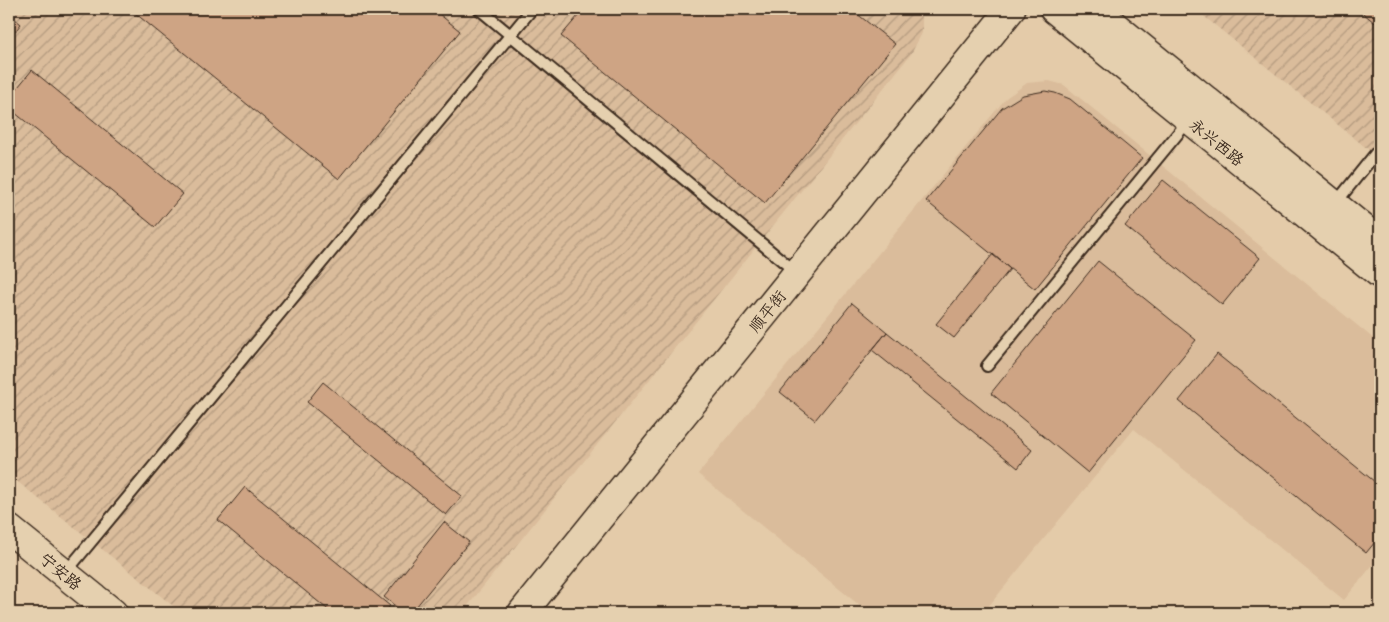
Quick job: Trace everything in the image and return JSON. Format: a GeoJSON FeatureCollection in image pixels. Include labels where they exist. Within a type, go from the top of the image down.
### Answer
{"type":"FeatureCollection","features":[{"type":"Feature","properties":{"kind":"street","name":"顺平街"},"geometry":{"type":"LineString","coordinates":[[522,613],[1011,9]]}},
{"type":"Feature","properties":{"kind":"street","name":"永兴西路"},"geometry":{"type":"LineString","coordinates":[[1054,9],[1380,274]]}},
{"type":"Feature","properties":{"kind":"street","name":"永兴西路"},"geometry":{"type":"LineString","coordinates":[[1094,9],[1380,242]]}},
{"type":"Feature","properties":{"kind":"street","name":"宁安路"},"geometry":{"type":"LineString","coordinates":[[9,529],[113,613]]}},
{"type":"Feature","properties":{"kind":"lane"},"geometry":{"type":"LineString","coordinates":[[479,9],[797,273]]}},
{"type":"Feature","properties":{"kind":"lane"},"geometry":{"type":"LineString","coordinates":[[64,574],[532,9]]}},
{"type":"Feature","properties":{"kind":"lane"},"geometry":{"type":"LineString","coordinates":[[987,366],[1190,119]]}},
{"type":"Feature","properties":{"kind":"lane"},"geometry":{"type":"LineString","coordinates":[[1334,204],[1380,148]]}},
{"type":"Feature","properties":{"kind":"shaded area"},"geometry":{"type":"Polygon","coordinates":[[[9,9],[919,9],[922,33],[911,54],[462,613],[182,613],[9,475],[9,9]]]}},
{"type":"Feature","properties":{"kind":"shaded area"},"geometry":{"type":"Polygon","coordinates":[[[1195,9],[1380,9],[1380,159],[1195,9]]]}},
{"type":"Feature","properties":{"kind":"shaded area"},"geometry":{"type":"Polygon","coordinates":[[[1049,81],[1064,85],[1380,344],[1380,556],[1344,600],[1134,429],[983,613],[869,613],[698,474],[1006,98],[1027,83],[1049,81]]]}},
{"type":"Feature","properties":{"kind":"building"},"geometry":{"type":"Polygon","coordinates":[[[130,9],[433,9],[460,31],[339,179],[130,9]]]}},
{"type":"Feature","properties":{"kind":"building"},"geometry":{"type":"Polygon","coordinates":[[[584,9],[851,9],[895,44],[765,203],[561,36],[584,9]]]}},
{"type":"Feature","properties":{"kind":"building"},"geometry":{"type":"Polygon","coordinates":[[[1358,9],[1380,9],[1380,27],[1358,9]]]}},
{"type":"Feature","properties":{"kind":"building"},"geometry":{"type":"Polygon","coordinates":[[[9,14],[21,24],[9,39],[9,14]]]}},
{"type":"Feature","properties":{"kind":"building"},"geometry":{"type":"Polygon","coordinates":[[[32,70],[183,194],[155,227],[9,108],[9,98],[32,70]]]}},
{"type":"Feature","properties":{"kind":"building"},"geometry":{"type":"Polygon","coordinates":[[[1045,91],[1070,99],[1142,158],[1035,289],[926,201],[1002,108],[1023,95],[1045,91]]]}},
{"type":"Feature","properties":{"kind":"building"},"geometry":{"type":"Polygon","coordinates":[[[1163,180],[1260,258],[1222,305],[1125,226],[1163,180]]]}},
{"type":"Feature","properties":{"kind":"building"},"geometry":{"type":"Polygon","coordinates":[[[993,254],[1010,269],[954,338],[936,324],[993,254]]]}},
{"type":"Feature","properties":{"kind":"building"},"geometry":{"type":"Polygon","coordinates":[[[1098,261],[1196,340],[1088,473],[991,393],[1098,261]]]}},
{"type":"Feature","properties":{"kind":"building"},"geometry":{"type":"Polygon","coordinates":[[[852,303],[887,332],[815,420],[780,392],[852,303]]]}},
{"type":"Feature","properties":{"kind":"building"},"geometry":{"type":"Polygon","coordinates":[[[887,332],[1032,450],[1018,468],[872,350],[887,332]]]}},
{"type":"Feature","properties":{"kind":"building"},"geometry":{"type":"Polygon","coordinates":[[[1217,354],[1380,486],[1380,536],[1366,553],[1179,401],[1217,354]]]}},
{"type":"Feature","properties":{"kind":"building"},"geometry":{"type":"Polygon","coordinates":[[[323,382],[462,496],[446,515],[307,402],[323,382]]]}},
{"type":"Feature","properties":{"kind":"building"},"geometry":{"type":"Polygon","coordinates":[[[245,487],[390,606],[384,613],[332,613],[218,520],[245,487]]]}},
{"type":"Feature","properties":{"kind":"building"},"geometry":{"type":"Polygon","coordinates":[[[444,522],[469,542],[411,613],[404,613],[384,597],[444,522]]]}}]}
